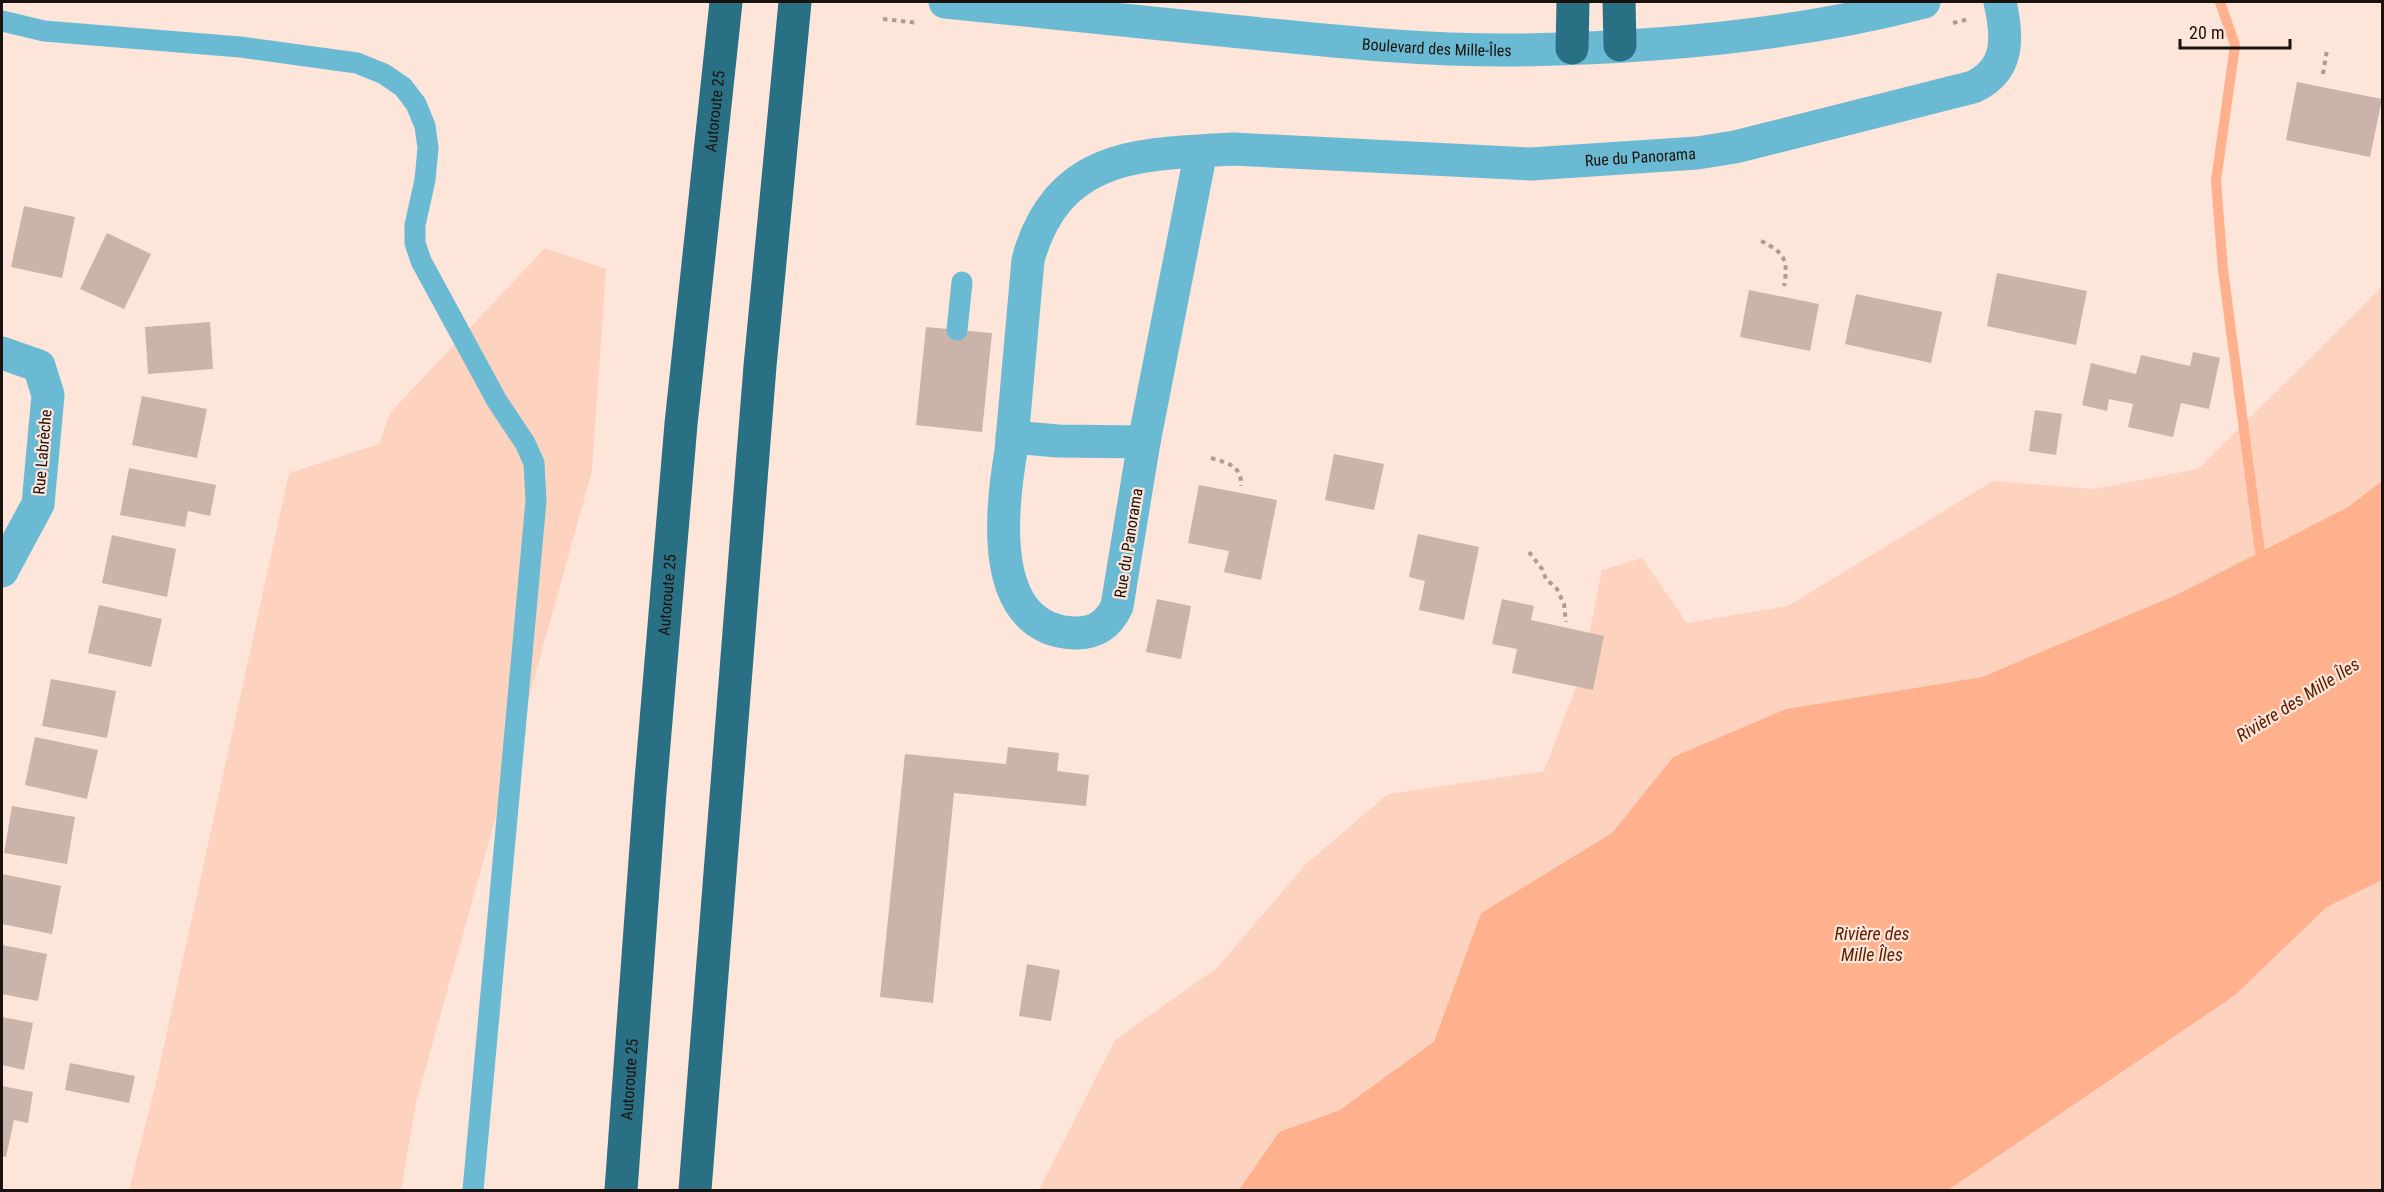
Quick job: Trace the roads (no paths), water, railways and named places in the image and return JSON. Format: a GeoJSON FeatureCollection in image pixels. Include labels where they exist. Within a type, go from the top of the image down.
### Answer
{"type":"FeatureCollection","features":[{"type":"Feature","properties":{"kind":"highway","name":"Autoroute 25"},"geometry":{"type":"LineString","coordinates":[[621,1191],[650,792],[680,436],[726,2]]}},
{"type":"Feature","properties":{"kind":"highway"},"geometry":{"type":"LineString","coordinates":[[695,1191],[760,366],[795,2]]}},
{"type":"Feature","properties":{"kind":"highway"},"geometry":{"type":"LineString","coordinates":[[1572,48],[1573,2]]}},
{"type":"Feature","properties":{"kind":"highway"},"geometry":{"type":"LineString","coordinates":[[1619,2],[1620,45]]}},
{"type":"Feature","properties":{"kind":"street","name":"Boulevard des Mille-Îles"},"geometry":{"type":"LineString","coordinates":[[945,2],[1386,45],[1516,50],[1666,43],[1758,33],[1844,19],[1924,2]]}},
{"type":"Feature","properties":{"kind":"street","name":"Rue du Panorama"},"geometry":{"type":"LineString","coordinates":[[1201,151],[1144,442],[1117,606],[1112,617],[1094,630],[1077,633],[1047,628],[1035,621],[1014,596],[1004,544],[1006,480],[1028,260],[1043,219],[1058,198],[1075,182],[1093,172],[1136,158],[1201,151],[1280,150],[1422,160],[1530,164],[1697,153],[1735,147],[1985,82],[1995,72],[2003,56],[2006,42],[2000,2]]}},
{"type":"Feature","properties":{"kind":"street","name":"Rue Labrèche"},"geometry":{"type":"LineString","coordinates":[[2,353],[39,366],[48,395],[38,504],[2,571]]}},
{"type":"Feature","properties":{"kind":"street"},"geometry":{"type":"LineString","coordinates":[[1012,437],[1080,442],[1144,442]]}},
{"type":"Feature","properties":{"kind":"lane"},"geometry":{"type":"LineString","coordinates":[[6,18],[44,31],[240,46],[357,63],[384,74],[403,87],[416,104],[425,126],[428,148],[425,180],[415,225],[416,243],[427,273],[497,401],[525,443],[534,463],[536,501],[473,1191]]}},
{"type":"Feature","properties":{"kind":"lane"},"geometry":{"type":"LineString","coordinates":[[957,330],[962,282]]}},
{"type":"Feature","properties":{"kind":"water","name":"Rivière des Mille Îles"},"geometry":{"type":"Polygon","coordinates":[[[2382,481],[2382,880],[2327,907],[2234,996],[1948,1190],[1239,1190],[1279,1132],[1340,1110],[1434,1041],[1481,913],[1612,833],[1673,757],[1786,709],[1982,677],[2176,595],[2348,507],[2382,481]]]}},
{"type":"Feature","properties":{"kind":"waterway"},"geometry":{"type":"LineString","coordinates":[[2220,2],[2235,45],[2216,181],[2223,270],[2260,552],[2264,564]]}}]}
